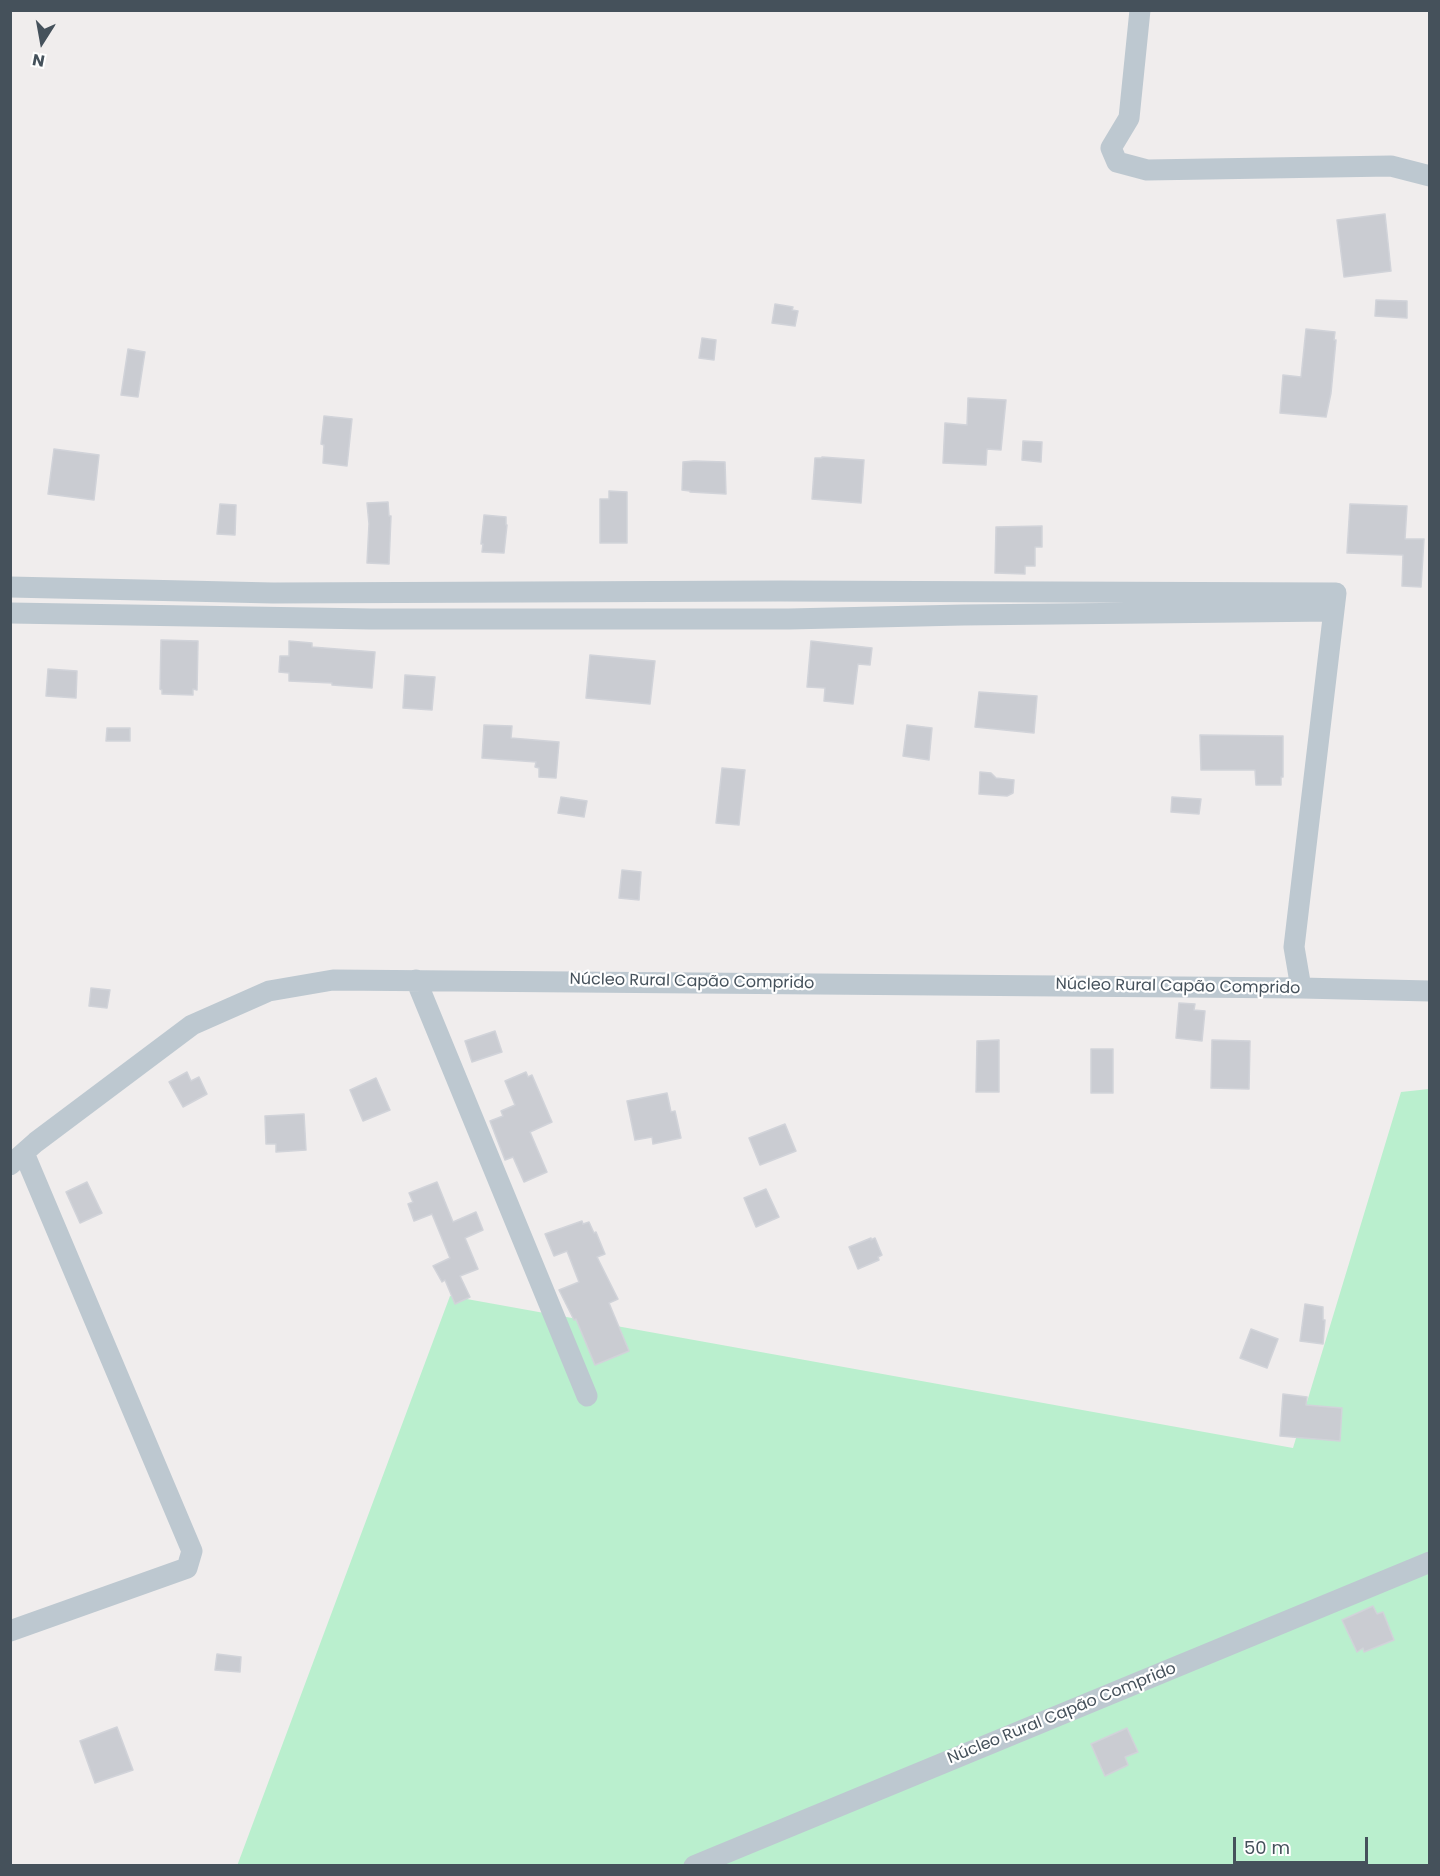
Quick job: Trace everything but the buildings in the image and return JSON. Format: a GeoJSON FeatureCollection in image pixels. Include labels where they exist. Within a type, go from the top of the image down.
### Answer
{"type":"FeatureCollection","features":[{"type":"Feature","properties":{"kind":"street"},"geometry":{"type":"LineString","coordinates":[[1140,10],[1129,118],[1111,148],[1117,162],[1147,170],[1391,166],[1430,176]]}},
{"type":"Feature","properties":{"kind":"street"},"geometry":{"type":"LineString","coordinates":[[10,587],[273,593],[676,591],[1335,602]]}},
{"type":"Feature","properties":{"kind":"street"},"geometry":{"type":"LineString","coordinates":[[676,591],[677,619]]}},
{"type":"Feature","properties":{"kind":"street"},"geometry":{"type":"LineString","coordinates":[[10,614],[371,619],[789,619],[1335,602]]}},
{"type":"Feature","properties":{"kind":"street"},"geometry":{"type":"LineString","coordinates":[[1301,988],[1294,947],[1335,602]]}},
{"type":"Feature","properties":{"kind":"street","name":"Núcleo Rural Capão Comprido"},"geometry":{"type":"LineString","coordinates":[[17,1159],[192,1025],[269,991],[333,980],[1430,991]]}},
{"type":"Feature","properties":{"kind":"street"},"geometry":{"type":"LineString","coordinates":[[416,980],[587,1396]]}},
{"type":"Feature","properties":{"kind":"street"},"geometry":{"type":"LineString","coordinates":[[10,1631],[187,1568],[192,1551],[17,1159]]}},
{"type":"Feature","properties":{"kind":"street","name":"Núcleo Rural Capão Comprido"},"geometry":{"type":"LineString","coordinates":[[694,1866],[1430,1562]]}},
{"type":"Feature","properties":{"kind":"green space"},"geometry":{"type":"Polygon","coordinates":[[[1429,1089],[1429,1865],[237,1866],[450,1296],[1293,1448],[1401,1092],[1429,1089]]]}}]}
